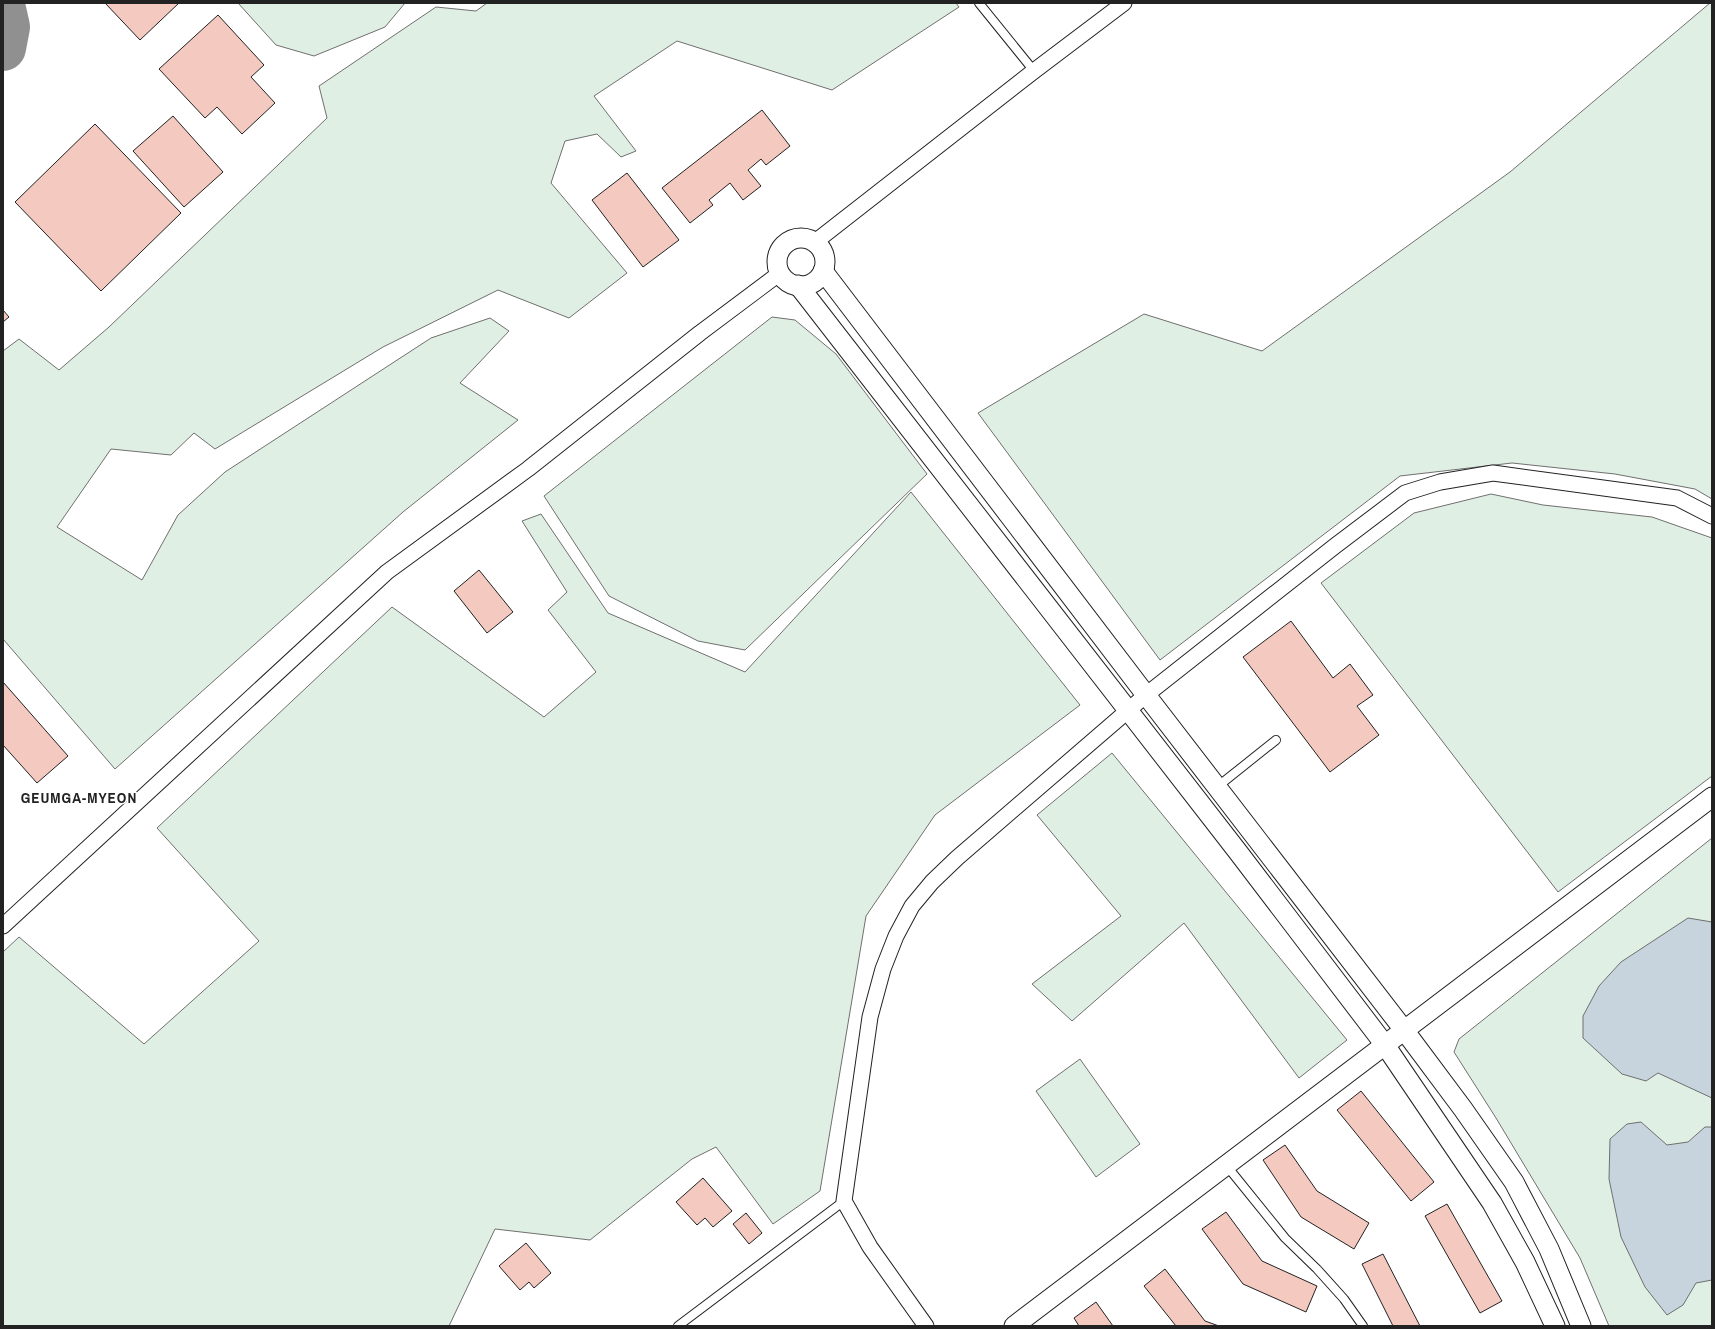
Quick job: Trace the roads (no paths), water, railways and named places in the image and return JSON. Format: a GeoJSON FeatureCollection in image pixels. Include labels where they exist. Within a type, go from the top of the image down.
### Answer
{"type":"FeatureCollection","features":[{"type":"Feature","properties":{"kind":"street"},"geometry":{"type":"LineString","coordinates":[[815,242],[1034,70],[1124,3]]}},
{"type":"Feature","properties":{"kind":"street"},"geometry":{"type":"LineString","coordinates":[[800,238],[815,242],[821,248],[824,256],[825,264],[823,272],[819,278],[806,285],[791,283],[784,279],[780,273],[778,258],[780,251],[785,244],[792,240],[800,238]]}},
{"type":"Feature","properties":{"kind":"street"},"geometry":{"type":"LineString","coordinates":[[823,272],[1463,1109],[1514,1182],[1549,1249],[1581,1326]]}},
{"type":"Feature","properties":{"kind":"street"},"geometry":{"type":"LineString","coordinates":[[3,926],[387,572],[528,469],[700,333],[780,273]]}},
{"type":"Feature","properties":{"kind":"street"},"geometry":{"type":"LineString","coordinates":[[798,285],[1385,1045],[1492,1203],[1525,1262],[1555,1326]]}},
{"type":"Feature","properties":{"kind":"street"},"geometry":{"type":"LineString","coordinates":[[926,1326],[870,1247],[844,1201],[870,1017],[886,962],[896,936],[912,906],[932,882],[957,858],[1146,695],[1405,493],[1440,482],[1493,473],[1677,498],[1712,516]]}},
{"type":"Feature","properties":{"kind":"street"},"geometry":{"type":"LineString","coordinates":[[1014,1326],[1712,797]]}},
{"type":"Feature","properties":{"kind":"lane"},"geometry":{"type":"LineString","coordinates":[[980,3],[1034,70]]}},
{"type":"Feature","properties":{"kind":"lane"},"geometry":{"type":"LineString","coordinates":[[1217,787],[1276,740]]}},
{"type":"Feature","properties":{"kind":"lane"},"geometry":{"type":"LineString","coordinates":[[1226,1165],[1285,1238],[1344,1299],[1363,1326]]}},
{"type":"Feature","properties":{"kind":"lane"},"geometry":{"type":"LineString","coordinates":[[678,1326],[844,1201]]}},
{"type":"Feature","properties":{"kind":"district","name":"GEUMGA-MYEON"},"geometry":{"type":"Point","coordinates":[79,798]}}]}
